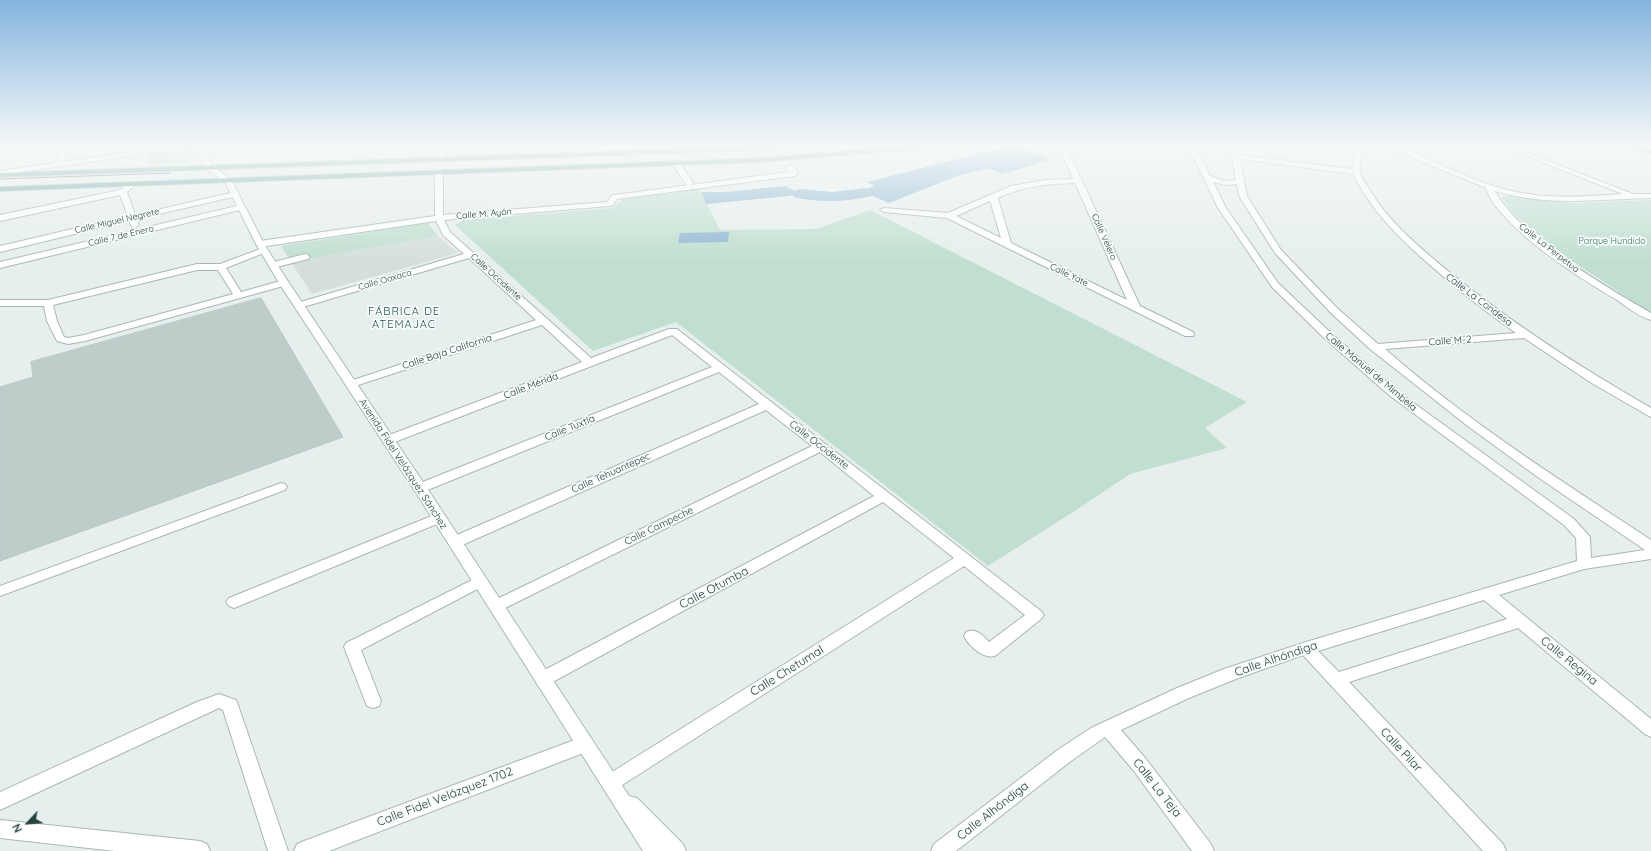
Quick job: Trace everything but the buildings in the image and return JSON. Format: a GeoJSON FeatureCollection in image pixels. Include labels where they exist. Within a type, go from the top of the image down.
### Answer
{"type":"FeatureCollection","features":[{"type":"Feature","properties":{"kind":"main road"},"geometry":{"type":"LineString","coordinates":[[0,189],[108,186]]}},
{"type":"Feature","properties":{"kind":"street"},"geometry":{"type":"LineString","coordinates":[[0,218],[123,192],[130,186]]}},
{"type":"Feature","properties":{"kind":"street","name":"Avenida Fidel Velázquez Sánchez"},"geometry":{"type":"LineString","coordinates":[[230,186],[261,247],[420,488],[654,851]]}},
{"type":"Feature","properties":{"kind":"street"},"geometry":{"type":"LineString","coordinates":[[439,186],[439,218]]}},
{"type":"Feature","properties":{"kind":"street","name":"Calle M. Ayón"},"geometry":{"type":"LineString","coordinates":[[261,247],[439,218],[609,204],[615,198],[707,186]]}},
{"type":"Feature","properties":{"kind":"street"},"geometry":{"type":"LineString","coordinates":[[884,210],[948,216],[993,196],[1014,188],[1026,186]]}},
{"type":"Feature","properties":{"kind":"street","name":"Calle Velero"},"geometry":{"type":"LineString","coordinates":[[1081,186],[1136,308]]}},
{"type":"Feature","properties":{"kind":"street","name":"Calle Manuel de Mimbela"},"geometry":{"type":"LineString","coordinates":[[1212,186],[1222,208],[1274,285],[1327,336],[1393,392],[1568,522],[1583,537],[1584,564]]}},
{"type":"Feature","properties":{"kind":"street"},"geometry":{"type":"LineString","coordinates":[[1213,189],[1227,186],[1239,187]]}},
{"type":"Feature","properties":{"kind":"street"},"geometry":{"type":"LineString","coordinates":[[1233,186],[1239,187]]}},
{"type":"Feature","properties":{"kind":"street","name":"Calle La Condesa"},"geometry":{"type":"LineString","coordinates":[[1363,186],[1370,198],[1388,222],[1464,291],[1560,359],[1651,413]]}},
{"type":"Feature","properties":{"kind":"street"},"geometry":{"type":"LineString","coordinates":[[1486,186],[1547,199],[1651,196]]}},
{"type":"Feature","properties":{"kind":"street"},"geometry":{"type":"LineString","coordinates":[[1607,186],[1634,196]]}},
{"type":"Feature","properties":{"kind":"street"},"geometry":{"type":"LineString","coordinates":[[1239,187],[1250,211],[1290,264],[1318,296],[1374,347],[1451,409],[1506,449],[1651,547]]}},
{"type":"Feature","properties":{"kind":"street","name":"Calle La Perpetua"},"geometry":{"type":"LineString","coordinates":[[1489,187],[1491,195],[1514,221],[1539,243],[1624,302],[1651,317]]}},
{"type":"Feature","properties":{"kind":"street"},"geometry":{"type":"LineString","coordinates":[[123,192],[137,232]]}},
{"type":"Feature","properties":{"kind":"street","name":"Calle Miguel Negrete"},"geometry":{"type":"LineString","coordinates":[[0,249],[234,194]]}},
{"type":"Feature","properties":{"kind":"street"},"geometry":{"type":"LineString","coordinates":[[993,196],[1007,245]]}},
{"type":"Feature","properties":{"kind":"street","name":"Calle 7 de Enero"},"geometry":{"type":"LineString","coordinates":[[0,265],[241,207]]}},
{"type":"Feature","properties":{"kind":"street","name":"Calle Yate"},"geometry":{"type":"LineString","coordinates":[[948,216],[1189,334]]}},
{"type":"Feature","properties":{"kind":"street","name":"Calle Occidente"},"geometry":{"type":"LineString","coordinates":[[439,218],[446,232],[590,363]]}},
{"type":"Feature","properties":{"kind":"street","name":"Calle Oaxaca"},"geometry":{"type":"LineString","coordinates":[[300,305],[471,255]]}},
{"type":"Feature","properties":{"kind":"street"},"geometry":{"type":"LineString","coordinates":[[273,265],[305,257]]}},
{"type":"Feature","properties":{"kind":"street","name":"Calle Baja California"},"geometry":{"type":"LineString","coordinates":[[351,384],[543,321]]}},
{"type":"Feature","properties":{"kind":"street","name":"Calle Occidente"},"geometry":{"type":"LineString","coordinates":[[674,331],[1036,615],[989,651],[972,636]]}},
{"type":"Feature","properties":{"kind":"street","name":"Calle Mérida"},"geometry":{"type":"LineString","coordinates":[[388,440],[674,331]]}},
{"type":"Feature","properties":{"kind":"street","name":"Calle M-2"},"geometry":{"type":"LineString","coordinates":[[1374,347],[1526,335]]}},
{"type":"Feature","properties":{"kind":"street","name":"Calle Tuxtla"},"geometry":{"type":"LineString","coordinates":[[420,488],[720,368]]}},
{"type":"Feature","properties":{"kind":"street","name":"Calle Tehuantepec"},"geometry":{"type":"LineString","coordinates":[[455,542],[767,404]]}},
{"type":"Feature","properties":{"kind":"street","name":"Calle Campeche"},"geometry":{"type":"LineString","coordinates":[[496,606],[821,447]]}},
{"type":"Feature","properties":{"kind":"street","name":"Calle Otumba"},"geometry":{"type":"LineString","coordinates":[[543,679],[884,496]]}},
{"type":"Feature","properties":{"kind":"street"},"geometry":{"type":"LineString","coordinates":[[234,602],[439,518]]}},
{"type":"Feature","properties":{"kind":"street","name":"Calle Alhóndiga"},"geometry":{"type":"LineString","coordinates":[[942,851],[1065,755],[1097,733],[1217,680],[1306,648],[1584,564],[1651,554]]}},
{"type":"Feature","properties":{"kind":"street","name":"Calle Chetumal"},"geometry":{"type":"LineString","coordinates":[[610,783],[964,559]]}},
{"type":"Feature","properties":{"kind":"street"},"geometry":{"type":"LineString","coordinates":[[373,701],[352,647],[480,581]]}},
{"type":"Feature","properties":{"kind":"street","name":"Calle Regina"},"geometry":{"type":"LineString","coordinates":[[1486,593],[1651,729]]}},
{"type":"Feature","properties":{"kind":"street"},"geometry":{"type":"LineString","coordinates":[[1335,680],[1520,621]]}},
{"type":"Feature","properties":{"kind":"street","name":"Calle Pilar"},"geometry":{"type":"LineString","coordinates":[[1306,648],[1496,851]]}},
{"type":"Feature","properties":{"kind":"street"},"geometry":{"type":"LineString","coordinates":[[0,801],[219,701],[230,704],[278,851]]}},
{"type":"Feature","properties":{"kind":"street","name":"Calle La Teja"},"geometry":{"type":"LineString","coordinates":[[1108,728],[1140,764],[1204,851]]}},
{"type":"Feature","properties":{"kind":"street","name":"Calle Fidel Velázquez 1702"},"geometry":{"type":"LineString","coordinates":[[304,851],[585,744]]}},
{"type":"Feature","properties":{"kind":"street","name":"Avenida Fidel Velázquez Sánchez"},"geometry":{"type":"LineString","coordinates":[[610,783],[676,851]]}},
{"type":"Feature","properties":{"kind":"street"},"geometry":{"type":"LineString","coordinates":[[0,829],[200,851]]}},
{"type":"Feature","properties":{"kind":"lane"},"geometry":{"type":"LineString","coordinates":[[0,303],[48,303],[197,267],[221,267],[261,247]]}},
{"type":"Feature","properties":{"kind":"lane"},"geometry":{"type":"LineString","coordinates":[[221,267],[238,295]]}},
{"type":"Feature","properties":{"kind":"lane"},"geometry":{"type":"LineString","coordinates":[[48,303],[52,321],[60,339],[68,341],[85,338],[284,283]]}},
{"type":"Feature","properties":{"kind":"lane"},"geometry":{"type":"LineString","coordinates":[[0,591],[281,486]]}},
{"type":"Feature","properties":{"kind":"shaded area"},"geometry":{"type":"Polygon","coordinates":[[[438,236],[458,253],[312,294],[291,262],[438,236]]]}},
{"type":"Feature","properties":{"kind":"green space"},"geometry":{"type":"Polygon","coordinates":[[[699,188],[720,230],[816,229],[870,210],[1247,402],[1205,428],[1227,448],[1130,474],[988,566],[676,322],[593,351],[455,225],[463,220],[612,208],[623,199],[699,188]]]}},
{"type":"Feature","properties":{"kind":"green space","name":"Parque Hundido"},"geometry":{"type":"Polygon","coordinates":[[[1508,195],[1572,203],[1651,200],[1651,313],[1569,259],[1537,234],[1515,215],[1501,197],[1508,195]]]}},
{"type":"Feature","properties":{"kind":"green space"},"geometry":{"type":"Polygon","coordinates":[[[428,223],[438,236],[291,262],[281,246],[428,223]]]}},
{"type":"Feature","properties":{"kind":"water"},"geometry":{"type":"Polygon","coordinates":[[[785,186],[799,193],[800,195],[706,204],[701,192],[727,192],[785,186]]]}},
{"type":"Feature","properties":{"kind":"water"},"geometry":{"type":"Polygon","coordinates":[[[875,186],[933,186],[889,203],[861,191],[875,186]]]}},
{"type":"Feature","properties":{"kind":"water"},"geometry":{"type":"Polygon","coordinates":[[[729,232],[728,242],[678,243],[680,233],[729,232]]]}},
{"type":"Feature","properties":{"kind":"waterway"},"geometry":{"type":"LineString","coordinates":[[800,194],[833,197],[865,193]]}},
{"type":"Feature","properties":{"kind":"district","name":"FÁBRICA DE ATEMAJAC"},"geometry":{"type":"Point","coordinates":[404,318]}}]}
